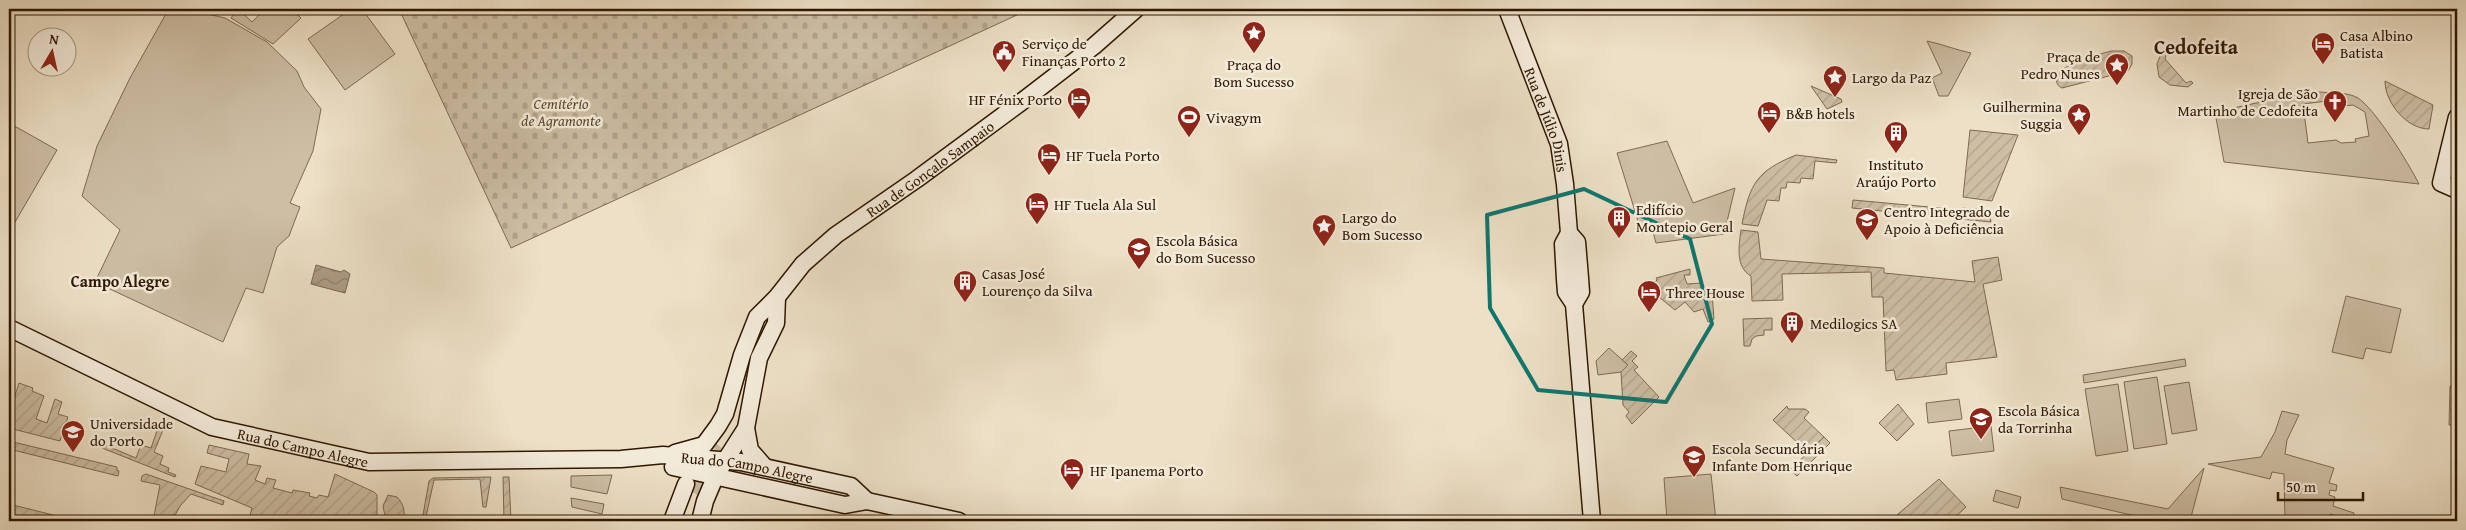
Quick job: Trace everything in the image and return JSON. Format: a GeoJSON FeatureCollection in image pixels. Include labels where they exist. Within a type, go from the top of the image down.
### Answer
{"type":"FeatureCollection","features":[{"type":"Feature","properties":{"kind":"main road","name":"Rua de Gonçalo Sampaio"},"geometry":{"type":"LineString","coordinates":[[663,455],[704,444],[708,440],[724,414],[742,355],[757,317],[777,297],[803,264],[836,235],[917,179],[1020,103],[1094,46],[1136,9]]}},
{"type":"Feature","properties":{"kind":"main road","name":"Rua de Júlio Dinis"},"geometry":{"type":"LineString","coordinates":[[1507,9],[1559,144],[1569,233],[1577,242],[1581,292],[1574,304],[1592,521]]}},
{"type":"Feature","properties":{"kind":"main road"},"geometry":{"type":"LineString","coordinates":[[2457,117],[2440,184],[2457,190]]}},
{"type":"Feature","properties":{"kind":"main road"},"geometry":{"type":"LineString","coordinates":[[764,466],[750,450],[746,428],[759,358],[776,323],[777,297]]}},
{"type":"Feature","properties":{"kind":"main road"},"geometry":{"type":"LineString","coordinates":[[718,444],[735,416],[750,356],[777,297]]}},
{"type":"Feature","properties":{"kind":"main road","name":"Rua do Campo Alegre"},"geometry":{"type":"LineString","coordinates":[[9,328],[212,427],[341,457],[369,462],[621,459],[663,455],[720,468],[745,477],[845,504],[867,501],[960,521]]}},
{"type":"Feature","properties":{"kind":"main road"},"geometry":{"type":"LineString","coordinates":[[701,517],[705,501],[720,468],[746,428]]}},
{"type":"Feature","properties":{"kind":"main road","name":"Rua do Campo Alegre"},"geometry":{"type":"LineString","coordinates":[[621,459],[639,465],[683,468],[764,466],[851,486],[867,501]]}},
{"type":"Feature","properties":{"kind":"main road"},"geometry":{"type":"LineString","coordinates":[[701,517],[724,487],[745,477]]}},
{"type":"Feature","properties":{"kind":"main road"},"geometry":{"type":"LineString","coordinates":[[672,521],[690,488],[682,521]]}},
{"type":"Feature","properties":{"kind":"highlighted area"},"geometry":{"type":"Polygon","coordinates":[[[1584,189],[1690,239],[1712,324],[1666,402],[1538,390],[1490,308],[1487,215],[1584,189]]]}},
{"type":"Feature","properties":{"kind":"green space"},"geometry":{"type":"Polygon","coordinates":[[[238,9],[252,22],[265,9],[291,9],[301,18],[273,44],[231,18],[238,9]]]}},
{"type":"Feature","properties":{"kind":"green space"},"geometry":{"type":"Polygon","coordinates":[[[351,9],[362,9],[395,54],[345,90],[308,39],[351,9]]]}},
{"type":"Feature","properties":{"kind":"green space","name":"Cemitério de Agramonte"},"geometry":{"type":"Polygon","coordinates":[[[399,9],[1030,9],[511,248],[399,9]]]}},
{"type":"Feature","properties":{"kind":"green space"},"geometry":{"type":"Polygon","coordinates":[[[190,10],[225,18],[267,42],[297,71],[304,87],[321,109],[313,151],[290,203],[300,207],[289,236],[277,247],[263,293],[246,288],[223,342],[95,282],[120,230],[82,196],[97,146],[130,78],[167,12],[190,10]]]}},
{"type":"Feature","properties":{"kind":"green space"},"geometry":{"type":"Polygon","coordinates":[[[1927,41],[1971,53],[1948,96],[1939,96],[1932,78],[1942,73],[1927,41]]]}},
{"type":"Feature","properties":{"kind":"green space"},"geometry":{"type":"Polygon","coordinates":[[[2163,49],[2167,51],[2165,59],[2186,83],[2191,81],[2193,83],[2188,87],[2170,85],[2159,77],[2157,64],[2163,49]]]}},
{"type":"Feature","properties":{"kind":"green space"},"geometry":{"type":"Polygon","coordinates":[[[2111,51],[2124,51],[2132,56],[2132,64],[2128,71],[2062,88],[2058,85],[2059,73],[2064,68],[2080,60],[2111,51]]]}},
{"type":"Feature","properties":{"kind":"green space"},"geometry":{"type":"Polygon","coordinates":[[[2385,81],[2433,105],[2429,129],[2413,125],[2405,120],[2393,106],[2385,81]]]}},
{"type":"Feature","properties":{"kind":"green space"},"geometry":{"type":"Polygon","coordinates":[[[1811,86],[1841,99],[1842,102],[1827,109],[1811,86]]]}},
{"type":"Feature","properties":{"kind":"green space"},"geometry":{"type":"Polygon","coordinates":[[[2319,92],[2344,94],[2358,98],[2383,125],[2419,184],[2224,162],[2215,112],[2284,97],[2319,92]],[[2327,101],[2303,104],[2308,143],[2336,140],[2341,143],[2356,142],[2355,139],[2369,136],[2365,112],[2353,105],[2334,107],[2327,101]]]}},
{"type":"Feature","properties":{"kind":"green space"},"geometry":{"type":"Polygon","coordinates":[[[11,124],[57,150],[11,229],[9,227],[9,128],[11,124]]]}},
{"type":"Feature","properties":{"kind":"green space"},"geometry":{"type":"Polygon","coordinates":[[[1970,130],[2018,135],[1992,201],[1963,197],[1970,130]]]}},
{"type":"Feature","properties":{"kind":"green space"},"geometry":{"type":"Polygon","coordinates":[[[1667,141],[1693,203],[1735,188],[1724,234],[1656,243],[1653,232],[1642,234],[1617,153],[1667,141]]]}},
{"type":"Feature","properties":{"kind":"green space"},"geometry":{"type":"Polygon","coordinates":[[[1796,155],[1837,160],[1836,163],[1815,161],[1813,179],[1801,178],[1800,183],[1787,182],[1786,188],[1781,188],[1779,201],[1767,200],[1758,226],[1742,224],[1748,198],[1757,180],[1772,167],[1796,155]]]}},
{"type":"Feature","properties":{"kind":"green space"},"geometry":{"type":"Polygon","coordinates":[[[1853,200],[1962,210],[1962,208],[1989,210],[1991,222],[1852,208],[1853,200]]]}},
{"type":"Feature","properties":{"kind":"green space"},"geometry":{"type":"Polygon","coordinates":[[[1741,230],[1758,232],[1761,259],[1884,268],[1884,273],[1975,282],[1972,261],[1998,257],[2002,280],[1983,284],[1997,357],[1946,363],[1947,374],[1896,380],[1894,370],[1886,371],[1883,297],[1872,297],[1871,272],[1782,274],[1783,300],[1752,301],[1751,276],[1742,267],[1739,255],[1741,230]]]}},
{"type":"Feature","properties":{"kind":"green space"},"geometry":{"type":"Polygon","coordinates":[[[1690,269],[1690,275],[1684,275],[1687,284],[1701,283],[1702,289],[1708,289],[1708,293],[1712,293],[1714,319],[1708,322],[1703,309],[1694,312],[1685,302],[1675,310],[1659,297],[1656,300],[1649,292],[1652,289],[1650,287],[1657,280],[1656,278],[1690,269]]]}},
{"type":"Feature","properties":{"kind":"green space"},"geometry":{"type":"Polygon","coordinates":[[[2346,296],[2401,309],[2391,353],[2366,348],[2363,359],[2332,352],[2346,296]]]}},
{"type":"Feature","properties":{"kind":"green space"},"geometry":{"type":"Polygon","coordinates":[[[1772,318],[1772,330],[1764,330],[1764,335],[1756,336],[1752,339],[1750,346],[1744,346],[1743,319],[1772,318]]]}},
{"type":"Feature","properties":{"kind":"green space"},"geometry":{"type":"Polygon","coordinates":[[[1609,348],[1628,365],[1621,372],[1598,375],[1596,361],[1609,348]]]}},
{"type":"Feature","properties":{"kind":"green space"},"geometry":{"type":"Polygon","coordinates":[[[1631,351],[1637,356],[1632,361],[1638,367],[1634,370],[1659,397],[1632,424],[1626,416],[1629,412],[1623,405],[1621,372],[1628,365],[1622,360],[1631,351]]]}},
{"type":"Feature","properties":{"kind":"green space"},"geometry":{"type":"Polygon","coordinates":[[[2185,359],[2186,366],[2084,383],[2083,375],[2185,359]]]}},
{"type":"Feature","properties":{"kind":"green space"},"geometry":{"type":"Polygon","coordinates":[[[2157,377],[2167,444],[2134,449],[2124,382],[2157,377]]]}},
{"type":"Feature","properties":{"kind":"green space"},"geometry":{"type":"Polygon","coordinates":[[[2189,382],[2197,430],[2172,434],[2164,386],[2189,382]]]}},
{"type":"Feature","properties":{"kind":"green space"},"geometry":{"type":"Polygon","coordinates":[[[19,383],[33,388],[32,391],[44,396],[36,419],[47,423],[55,399],[62,402],[58,414],[68,417],[60,441],[9,428],[9,407],[11,408],[19,383]]]}},
{"type":"Feature","properties":{"kind":"green space"},"geometry":{"type":"Polygon","coordinates":[[[2118,384],[2128,451],[2096,456],[2085,389],[2118,384]]]}},
{"type":"Feature","properties":{"kind":"green space"},"geometry":{"type":"Polygon","coordinates":[[[2450,386],[2457,386],[2457,425],[2449,425],[2450,386]]]}},
{"type":"Feature","properties":{"kind":"green space"},"geometry":{"type":"Polygon","coordinates":[[[1959,399],[1962,419],[1928,423],[1926,403],[1959,399]]]}},
{"type":"Feature","properties":{"kind":"green space"},"geometry":{"type":"Polygon","coordinates":[[[1898,404],[1914,424],[1897,441],[1879,423],[1898,404]]]}},
{"type":"Feature","properties":{"kind":"green space"},"geometry":{"type":"Polygon","coordinates":[[[1787,406],[1788,409],[1805,409],[1809,412],[1804,418],[1824,437],[1811,449],[1804,443],[1801,446],[1773,420],[1787,406]]]}},
{"type":"Feature","properties":{"kind":"green space"},"geometry":{"type":"Polygon","coordinates":[[[2282,411],[2299,415],[2287,440],[2285,454],[2334,468],[2329,483],[2337,485],[2336,491],[2330,490],[2329,495],[2335,497],[2333,506],[2354,513],[2353,521],[2330,514],[2328,521],[2291,521],[2285,519],[2284,474],[2272,472],[2270,479],[2208,464],[2261,457],[2275,432],[2282,411]]]}},
{"type":"Feature","properties":{"kind":"green space"},"geometry":{"type":"Polygon","coordinates":[[[160,422],[165,425],[154,452],[163,456],[160,464],[169,468],[168,472],[176,475],[175,477],[92,444],[93,440],[136,458],[141,445],[151,448],[160,422]]]}},
{"type":"Feature","properties":{"kind":"green space"},"geometry":{"type":"Polygon","coordinates":[[[1991,426],[1994,451],[1952,456],[1949,431],[1991,426]]]}},
{"type":"Feature","properties":{"kind":"green space"},"geometry":{"type":"Polygon","coordinates":[[[1824,437],[1830,443],[1797,476],[1790,470],[1824,437]]]}},
{"type":"Feature","properties":{"kind":"green space"},"geometry":{"type":"Polygon","coordinates":[[[9,441],[117,467],[119,471],[118,476],[9,449],[9,441]]]}},
{"type":"Feature","properties":{"kind":"green space"},"geometry":{"type":"Polygon","coordinates":[[[209,445],[249,454],[247,464],[261,466],[255,480],[265,484],[267,478],[276,480],[273,488],[292,493],[293,490],[310,493],[309,496],[317,498],[319,495],[328,497],[335,474],[377,495],[377,521],[269,521],[250,515],[252,508],[195,484],[201,466],[226,472],[229,459],[207,453],[209,445]]]}},
{"type":"Feature","properties":{"kind":"green space"},"geometry":{"type":"Polygon","coordinates":[[[2204,468],[2190,521],[2157,521],[2062,499],[2060,487],[2168,509],[2204,468]]]}},
{"type":"Feature","properties":{"kind":"green space"},"geometry":{"type":"Polygon","coordinates":[[[146,474],[224,501],[223,505],[191,494],[180,506],[172,521],[153,521],[160,485],[141,481],[142,476],[146,474]]]}},
{"type":"Feature","properties":{"kind":"green space"},"geometry":{"type":"Polygon","coordinates":[[[1711,474],[1716,521],[1667,521],[1664,478],[1711,474]]]}},
{"type":"Feature","properties":{"kind":"green space"},"geometry":{"type":"Polygon","coordinates":[[[612,475],[607,494],[571,487],[571,476],[612,475]]]}},
{"type":"Feature","properties":{"kind":"green space"},"geometry":{"type":"Polygon","coordinates":[[[491,477],[486,507],[483,507],[480,479],[434,480],[425,521],[422,521],[429,481],[433,478],[491,477]]]}},
{"type":"Feature","properties":{"kind":"green space"},"geometry":{"type":"Polygon","coordinates":[[[503,477],[509,477],[511,521],[504,521],[503,477]]]}},
{"type":"Feature","properties":{"kind":"green space"},"geometry":{"type":"Polygon","coordinates":[[[1939,479],[1966,507],[1951,521],[1903,521],[1897,515],[1939,479]]]}},
{"type":"Feature","properties":{"kind":"green space"},"geometry":{"type":"Polygon","coordinates":[[[1996,490],[2021,497],[2018,508],[1993,501],[1996,490]]]}},
{"type":"Feature","properties":{"kind":"green space"},"geometry":{"type":"Polygon","coordinates":[[[388,495],[397,497],[403,505],[404,521],[386,521],[383,506],[388,495]]]}},
{"type":"Feature","properties":{"kind":"green space"},"geometry":{"type":"Polygon","coordinates":[[[571,498],[604,504],[602,514],[572,507],[571,498]]]}},
{"type":"Feature","properties":{"kind":"green space"},"geometry":{"type":"Polygon","coordinates":[[[9,504],[57,516],[63,521],[9,521],[9,504]]]}},
{"type":"Feature","properties":{"kind":"water"},"geometry":{"type":"Polygon","coordinates":[[[316,265],[341,272],[344,270],[350,274],[345,293],[311,284],[316,265]]]}},
{"type":"Feature","properties":{"kind":"tunnel"},"geometry":{"type":"LineString","coordinates":[[699,468],[718,445]]}},
{"type":"Feature","properties":{"kind":"tunnel"},"geometry":{"type":"LineString","coordinates":[[694,493],[704,482],[716,475],[745,471]]}},
{"type":"Feature","properties":{"kind":"place","name":"Praça do Bom Sucesso"},"geometry":{"type":"Point","coordinates":[1254,54]}},
{"type":"Feature","properties":{"kind":"place","name":"Casa Albino Batista"},"geometry":{"type":"Point","coordinates":[2323,65]}},
{"type":"Feature","properties":{"kind":"place","name":"Serviço de Finanças Porto 2"},"geometry":{"type":"Point","coordinates":[1004,73]}},
{"type":"Feature","properties":{"kind":"place","name":"Praça de Pedro Nunes"},"geometry":{"type":"Point","coordinates":[2117,86]}},
{"type":"Feature","properties":{"kind":"place","name":"Largo da Paz"},"geometry":{"type":"Point","coordinates":[1835,98]}},
{"type":"Feature","properties":{"kind":"place","name":"HF Fénix Porto"},"geometry":{"type":"Point","coordinates":[1079,120]}},
{"type":"Feature","properties":{"kind":"place","name":"Igreja de São Martinho de Cedofeita"},"geometry":{"type":"Point","coordinates":[2335,123]}},
{"type":"Feature","properties":{"kind":"place","name":"B&B hotels"},"geometry":{"type":"Point","coordinates":[1769,134]}},
{"type":"Feature","properties":{"kind":"place","name":"Guilhermina Suggia"},"geometry":{"type":"Point","coordinates":[2079,136]}},
{"type":"Feature","properties":{"kind":"place","name":"Vivagym"},"geometry":{"type":"Point","coordinates":[1189,138]}},
{"type":"Feature","properties":{"kind":"place","name":"Instituto Araújo Porto"},"geometry":{"type":"Point","coordinates":[1896,154]}},
{"type":"Feature","properties":{"kind":"place","name":"HF Tuela Porto"},"geometry":{"type":"Point","coordinates":[1049,176]}},
{"type":"Feature","properties":{"kind":"place","name":"HF Tuela Ala Sul"},"geometry":{"type":"Point","coordinates":[1037,225]}},
{"type":"Feature","properties":{"kind":"place","name":"Edifício Montepio Geral"},"geometry":{"type":"Point","coordinates":[1619,239]}},
{"type":"Feature","properties":{"kind":"place","name":"Centro Integrado de Apoio à Deficiência"},"geometry":{"type":"Point","coordinates":[1867,241]}},
{"type":"Feature","properties":{"kind":"place","name":"Largo do Bom Sucesso"},"geometry":{"type":"Point","coordinates":[1324,247]}},
{"type":"Feature","properties":{"kind":"place","name":"Escola Básica do Bom Sucesso"},"geometry":{"type":"Point","coordinates":[1139,270]}},
{"type":"Feature","properties":{"kind":"place","name":"Casas José Lourenço da Silva"},"geometry":{"type":"Point","coordinates":[965,303]}},
{"type":"Feature","properties":{"kind":"place","name":"Three House"},"geometry":{"type":"Point","coordinates":[1649,313]}},
{"type":"Feature","properties":{"kind":"place","name":"Medilogics SA"},"geometry":{"type":"Point","coordinates":[1792,344]}},
{"type":"Feature","properties":{"kind":"place","name":"Escola Básica da Torrinha"},"geometry":{"type":"Point","coordinates":[1981,440]}},
{"type":"Feature","properties":{"kind":"place","name":"Universidade do Porto"},"geometry":{"type":"Point","coordinates":[73,453]}},
{"type":"Feature","properties":{"kind":"place","name":"Escola Secundária Infante Dom Henrique"},"geometry":{"type":"Point","coordinates":[1694,478]}},
{"type":"Feature","properties":{"kind":"place","name":"HF Ipanema Porto"},"geometry":{"type":"Point","coordinates":[1072,491]}},
{"type":"Feature","properties":{"kind":"district","name":"Cedofeita"},"geometry":{"type":"Point","coordinates":[2196,46]}},
{"type":"Feature","properties":{"kind":"district","name":"Campo Alegre"},"geometry":{"type":"Point","coordinates":[120,281]}}]}
